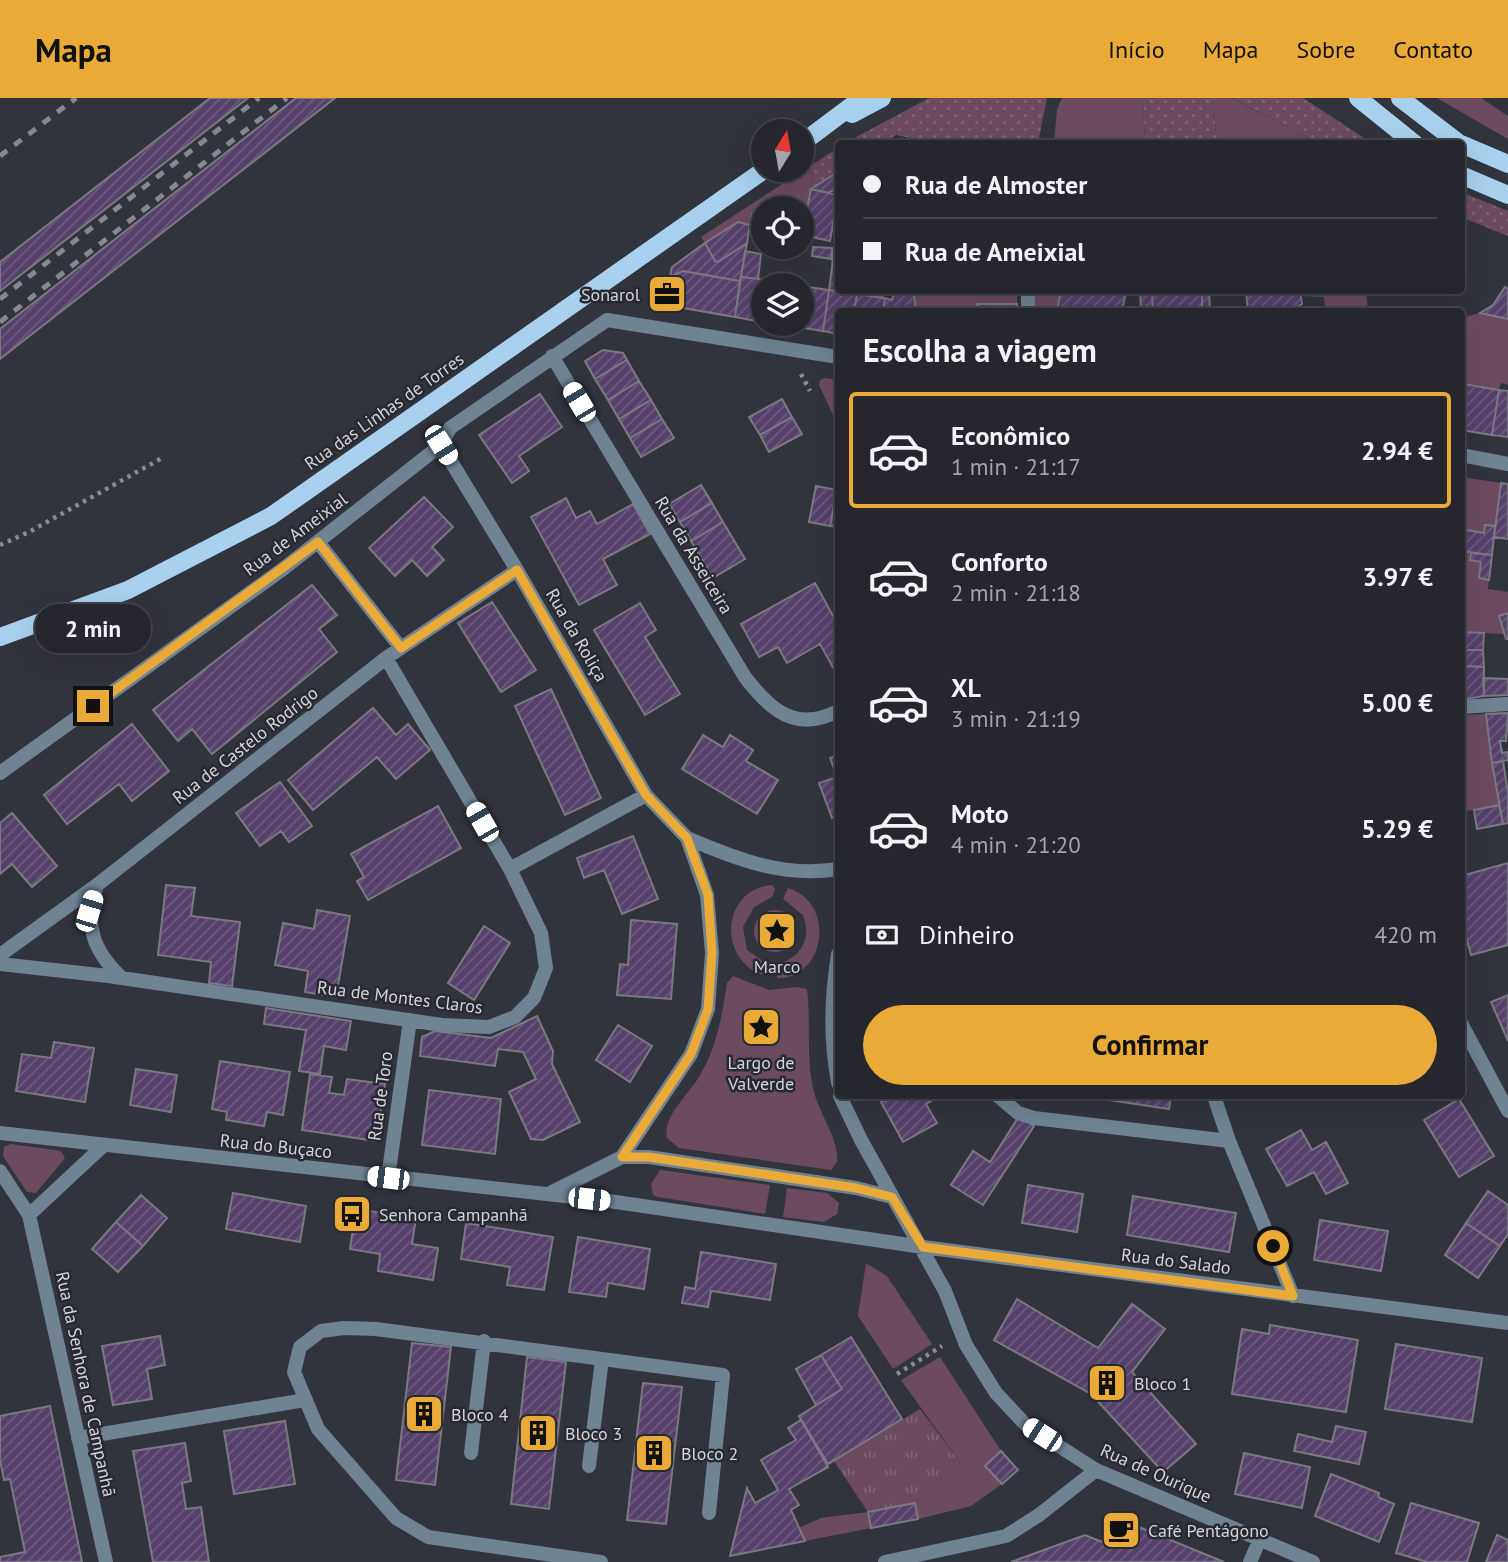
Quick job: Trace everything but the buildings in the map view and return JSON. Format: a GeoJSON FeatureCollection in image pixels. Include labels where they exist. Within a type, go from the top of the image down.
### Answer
{"type":"FeatureCollection","features":[{"type":"Feature","properties":{"kind":"main road"},"geometry":{"type":"LineString","coordinates":[[814,135],[862,98]]}},
{"type":"Feature","properties":{"kind":"main road"},"geometry":{"type":"LineString","coordinates":[[818,132],[882,98]]}},
{"type":"Feature","properties":{"kind":"main road"},"geometry":{"type":"LineString","coordinates":[[1358,98],[1410,140]]}},
{"type":"Feature","properties":{"kind":"main road"},"geometry":{"type":"LineString","coordinates":[[1400,98],[1456,140]]}},
{"type":"Feature","properties":{"kind":"main road"},"geometry":{"type":"LineString","coordinates":[[1465,146],[1508,164]]}},
{"type":"Feature","properties":{"kind":"main road"},"geometry":{"type":"LineString","coordinates":[[1465,177],[1508,195]]}},
{"type":"Feature","properties":{"kind":"main road","name":"Rua das Linhas de Torres"},"geometry":{"type":"LineString","coordinates":[[0,637],[128,590],[271,516],[751,179]]}},
{"type":"Feature","properties":{"kind":"street","name":"Rua de Ameixial"},"geometry":{"type":"LineString","coordinates":[[0,773],[318,542],[441,445],[450,428],[607,320],[835,357]]}},
{"type":"Feature","properties":{"kind":"street","name":"Rua da Asseiceira"},"geometry":{"type":"LineString","coordinates":[[552,356],[745,677],[765,703],[789,718],[824,719],[835,713]]}},
{"type":"Feature","properties":{"kind":"street","name":"Rua da Roliça"},"geometry":{"type":"LineString","coordinates":[[441,445],[517,570],[646,795],[687,838]]}},
{"type":"Feature","properties":{"kind":"street"},"geometry":{"type":"LineString","coordinates":[[1465,456],[1508,464]]}},
{"type":"Feature","properties":{"kind":"street"},"geometry":{"type":"LineString","coordinates":[[318,542],[401,648]]}},
{"type":"Feature","properties":{"kind":"street","name":"Rua de Castelo Rodrigo"},"geometry":{"type":"LineString","coordinates":[[0,955],[97,885],[387,658],[517,570]]}},
{"type":"Feature","properties":{"kind":"street","name":"Rua de Montes Claros"},"geometry":{"type":"LineString","coordinates":[[0,964],[122,978],[410,1020],[489,1027],[515,1017],[534,998],[546,968],[541,933],[510,869],[387,658]]}},
{"type":"Feature","properties":{"kind":"street"},"geometry":{"type":"LineString","coordinates":[[1465,707],[1508,704]]}},
{"type":"Feature","properties":{"kind":"street"},"geometry":{"type":"LineString","coordinates":[[510,869],[646,795]]}},
{"type":"Feature","properties":{"kind":"street"},"geometry":{"type":"LineString","coordinates":[[687,838],[744,863],[789,870],[820,872],[835,870]]}},
{"type":"Feature","properties":{"kind":"street"},"geometry":{"type":"LineString","coordinates":[[622,1157],[691,1054],[708,1009],[712,953],[708,895],[687,838]]}},
{"type":"Feature","properties":{"kind":"street"},"geometry":{"type":"LineString","coordinates":[[97,885],[89,911],[96,946],[107,964],[122,978]]}},
{"type":"Feature","properties":{"kind":"street"},"geometry":{"type":"LineString","coordinates":[[835,972],[831,996],[831,1045],[835,1067]]}},
{"type":"Feature","properties":{"kind":"street","name":"Rua de Toro"},"geometry":{"type":"LineString","coordinates":[[388,1178],[410,1020]]}},
{"type":"Feature","properties":{"kind":"street"},"geometry":{"type":"LineString","coordinates":[[1465,1030],[1508,1111]]}},
{"type":"Feature","properties":{"kind":"street"},"geometry":{"type":"LineString","coordinates":[[843,1099],[892,1197],[923,1247]]}},
{"type":"Feature","properties":{"kind":"street"},"geometry":{"type":"LineString","coordinates":[[1002,1099],[1018,1112],[1046,1121],[1229,1141]]}},
{"type":"Feature","properties":{"kind":"street"},"geometry":{"type":"LineString","coordinates":[[1215,1099],[1229,1141],[1293,1296]]}},
{"type":"Feature","properties":{"kind":"street","name":"Rua do Buçaco"},"geometry":{"type":"LineString","coordinates":[[0,1133],[548,1194]]}},
{"type":"Feature","properties":{"kind":"street"},"geometry":{"type":"LineString","coordinates":[[29,1215],[103,1146]]}},
{"type":"Feature","properties":{"kind":"street"},"geometry":{"type":"LineString","coordinates":[[548,1194],[622,1157],[649,1157],[856,1188],[892,1197]]}},
{"type":"Feature","properties":{"kind":"street","name":"Rua da Senhora de Campanhã"},"geometry":{"type":"LineString","coordinates":[[0,1171],[29,1215],[106,1562]]}},
{"type":"Feature","properties":{"kind":"street"},"geometry":{"type":"LineString","coordinates":[[548,1194],[923,1247]]}},
{"type":"Feature","properties":{"kind":"street","name":"Rua do Salado"},"geometry":{"type":"LineString","coordinates":[[923,1247],[1508,1323]]}},
{"type":"Feature","properties":{"kind":"street","name":"Rua de Ourique"},"geometry":{"type":"LineString","coordinates":[[923,1247],[945,1291],[966,1345],[996,1393],[1025,1424],[1096,1470],[1313,1562]]}},
{"type":"Feature","properties":{"kind":"street"},"geometry":{"type":"LineString","coordinates":[[601,1562],[428,1537],[396,1518],[318,1429],[295,1372],[300,1347],[321,1331],[344,1328],[376,1329],[484,1341],[723,1375],[709,1513]]}},
{"type":"Feature","properties":{"kind":"street"},"geometry":{"type":"LineString","coordinates":[[471,1453],[484,1341]]}},
{"type":"Feature","properties":{"kind":"street"},"geometry":{"type":"LineString","coordinates":[[589,1466],[602,1359]]}},
{"type":"Feature","properties":{"kind":"street"},"geometry":{"type":"LineString","coordinates":[[78,1438],[305,1400]]}},
{"type":"Feature","properties":{"kind":"street"},"geometry":{"type":"LineString","coordinates":[[886,1562],[921,1559],[1006,1536],[1039,1515],[1096,1470]]}},
{"type":"Feature","properties":{"kind":"street"},"geometry":{"type":"LineString","coordinates":[[1250,1562],[1260,1539]]}},
{"type":"Feature","properties":{"kind":"path"},"geometry":{"type":"LineString","coordinates":[[801,374],[810,391]]}},
{"type":"Feature","properties":{"kind":"path"},"geometry":{"type":"LineString","coordinates":[[0,545],[29,532],[162,458]]}},
{"type":"Feature","properties":{"kind":"path"},"geometry":{"type":"LineString","coordinates":[[897,1374],[942,1346]]}},
{"type":"Feature","properties":{"kind":"green space"},"geometry":{"type":"Polygon","coordinates":[[[929,98],[1047,98],[1039,140],[920,140],[896,135],[888,140],[851,140],[929,98]]]}},
{"type":"Feature","properties":{"kind":"green space"},"geometry":{"type":"Polygon","coordinates":[[[1062,98],[1143,98],[1145,140],[1054,140],[1057,109],[1062,98]]]}},
{"type":"Feature","properties":{"kind":"green space"},"geometry":{"type":"Polygon","coordinates":[[[1143,98],[1213,98],[1217,140],[1145,140],[1143,98]]]}},
{"type":"Feature","properties":{"kind":"green space"},"geometry":{"type":"Polygon","coordinates":[[[1213,98],[1231,98],[1313,140],[1217,140],[1213,98]]]}},
{"type":"Feature","properties":{"kind":"green space"},"geometry":{"type":"Polygon","coordinates":[[[1232,98],[1303,98],[1367,140],[1313,140],[1232,98]]]}},
{"type":"Feature","properties":{"kind":"green space"},"geometry":{"type":"Polygon","coordinates":[[[1437,98],[1481,98],[1508,116],[1508,139],[1437,98]]]}},
{"type":"Feature","properties":{"kind":"green space"},"geometry":{"type":"Polygon","coordinates":[[[835,150],[835,174],[811,189],[814,182],[814,163],[835,150]]]}},
{"type":"Feature","properties":{"kind":"green space"},"geometry":{"type":"Polygon","coordinates":[[[785,182],[813,182],[809,196],[764,196],[785,182]]]}},
{"type":"Feature","properties":{"kind":"green space"},"geometry":{"type":"Polygon","coordinates":[[[1465,194],[1508,211],[1508,236],[1465,219],[1465,194]]]}},
{"type":"Feature","properties":{"kind":"green space"},"geometry":{"type":"Polygon","coordinates":[[[751,204],[750,225],[738,223],[705,243],[701,237],[751,204]]]}},
{"type":"Feature","properties":{"kind":"green space"},"geometry":{"type":"Polygon","coordinates":[[[914,294],[1017,294],[1017,304],[977,304],[977,308],[916,308],[914,294]]]}},
{"type":"Feature","properties":{"kind":"green space"},"geometry":{"type":"Polygon","coordinates":[[[1035,294],[1060,294],[1058,308],[1035,308],[1035,294]]]}},
{"type":"Feature","properties":{"kind":"green space"},"geometry":{"type":"Polygon","coordinates":[[[1366,294],[1368,308],[1325,308],[1324,297],[1301,296],[1366,294]]]}},
{"type":"Feature","properties":{"kind":"green space"},"geometry":{"type":"Polygon","coordinates":[[[1480,313],[1508,319],[1508,385],[1501,383],[1499,390],[1465,384],[1465,317],[1480,313]]]}},
{"type":"Feature","properties":{"kind":"green space"},"geometry":{"type":"Polygon","coordinates":[[[820,380],[835,380],[835,420],[819,385],[820,380]]]}},
{"type":"Feature","properties":{"kind":"green space"},"geometry":{"type":"Polygon","coordinates":[[[1465,478],[1501,483],[1495,526],[1485,525],[1484,533],[1465,530],[1465,478]]]}},
{"type":"Feature","properties":{"kind":"green space"},"geometry":{"type":"Polygon","coordinates":[[[1465,552],[1471,553],[1471,560],[1481,562],[1479,578],[1489,580],[1488,589],[1508,592],[1508,613],[1499,616],[1505,634],[1465,632],[1465,552]]]}},
{"type":"Feature","properties":{"kind":"green space"},"geometry":{"type":"Polygon","coordinates":[[[1486,714],[1499,805],[1465,811],[1465,802],[1465,715],[1486,714]]]}},
{"type":"Feature","properties":{"kind":"green space"},"geometry":{"type":"Polygon","coordinates":[[[772,885],[775,889],[772,897],[754,907],[743,927],[747,950],[767,964],[762,975],[747,966],[738,954],[732,940],[731,925],[743,898],[755,889],[772,885]]]}},
{"type":"Feature","properties":{"kind":"green space"},"geometry":{"type":"Polygon","coordinates":[[[788,888],[804,897],[814,909],[819,924],[819,940],[806,967],[793,975],[777,978],[777,965],[798,952],[806,932],[803,915],[783,899],[788,888]]]}},
{"type":"Feature","properties":{"kind":"green space"},"geometry":{"type":"Polygon","coordinates":[[[775,910],[790,916],[796,931],[790,946],[775,952],[760,946],[754,931],[760,916],[775,910]]]}},
{"type":"Feature","properties":{"kind":"green space"},"geometry":{"type":"Polygon","coordinates":[[[733,976],[769,990],[796,987],[807,989],[813,1088],[837,1153],[837,1162],[831,1170],[679,1148],[667,1138],[668,1122],[672,1114],[699,1077],[710,1054],[721,1019],[727,983],[733,976]]]}},
{"type":"Feature","properties":{"kind":"green space"},"geometry":{"type":"Polygon","coordinates":[[[11,1144],[61,1151],[65,1158],[36,1193],[27,1192],[3,1156],[4,1147],[11,1144]]]}},
{"type":"Feature","properties":{"kind":"green space"},"geometry":{"type":"Polygon","coordinates":[[[660,1170],[770,1185],[765,1214],[653,1195],[651,1184],[660,1170]]]}},
{"type":"Feature","properties":{"kind":"green space"},"geometry":{"type":"Polygon","coordinates":[[[787,1188],[827,1193],[839,1203],[837,1214],[824,1222],[783,1217],[787,1188]]]}},
{"type":"Feature","properties":{"kind":"green space"},"geometry":{"type":"Polygon","coordinates":[[[866,1263],[887,1276],[932,1344],[893,1369],[858,1316],[866,1263]]]}},
{"type":"Feature","properties":{"kind":"green space"},"geometry":{"type":"Polygon","coordinates":[[[940,1357],[1001,1451],[985,1465],[1002,1484],[971,1506],[918,1519],[915,1503],[960,1462],[901,1380],[940,1357]]]}},
{"type":"Feature","properties":{"kind":"green space"},"geometry":{"type":"Polygon","coordinates":[[[920,1409],[960,1462],[915,1503],[868,1512],[834,1461],[920,1409]]]}},
{"type":"Feature","properties":{"kind":"green space"},"geometry":{"type":"Polygon","coordinates":[[[868,1512],[871,1528],[805,1541],[799,1528],[821,1518],[868,1512]]]}},
{"type":"Feature","properties":{"kind":"railway"},"geometry":{"type":"LineString","coordinates":[[0,156],[76,98]]}},
{"type":"Feature","properties":{"kind":"railway"},"geometry":{"type":"LineString","coordinates":[[0,299],[259,98]]}},
{"type":"Feature","properties":{"kind":"railway"},"geometry":{"type":"LineString","coordinates":[[0,322],[287,98]]}},
{"type":"Feature","properties":{"kind":"place","name":"Sonarol"},"geometry":{"type":"Point","coordinates":[667,294]}},
{"type":"Feature","properties":{"kind":"place","name":"Marco"},"geometry":{"type":"Point","coordinates":[777,931]}},
{"type":"Feature","properties":{"kind":"place","name":"Largo de Valverde"},"geometry":{"type":"Point","coordinates":[761,1027]}},
{"type":"Feature","properties":{"kind":"place","name":"Senhora Campanhã"},"geometry":{"type":"Point","coordinates":[352,1214]}},
{"type":"Feature","properties":{"kind":"place","name":"Bloco 1"},"geometry":{"type":"Point","coordinates":[1107,1383]}},
{"type":"Feature","properties":{"kind":"place","name":"Bloco 4"},"geometry":{"type":"Point","coordinates":[424,1414]}},
{"type":"Feature","properties":{"kind":"place","name":"Bloco 3"},"geometry":{"type":"Point","coordinates":[538,1433]}},
{"type":"Feature","properties":{"kind":"place","name":"Bloco 2"},"geometry":{"type":"Point","coordinates":[654,1453]}},
{"type":"Feature","properties":{"kind":"place","name":"Café Pentágono"},"geometry":{"type":"Point","coordinates":[1121,1530]}},
{"type":"Feature","properties":{"kind":"route"},"geometry":{"type":"LineString","coordinates":[[93,706],[318,542],[401,648],[517,570],[646,795],[687,838],[708,895],[712,953],[708,1009],[691,1054],[622,1157],[649,1157],[856,1188],[892,1197],[923,1247],[1293,1296],[1273,1246]]}}]}
